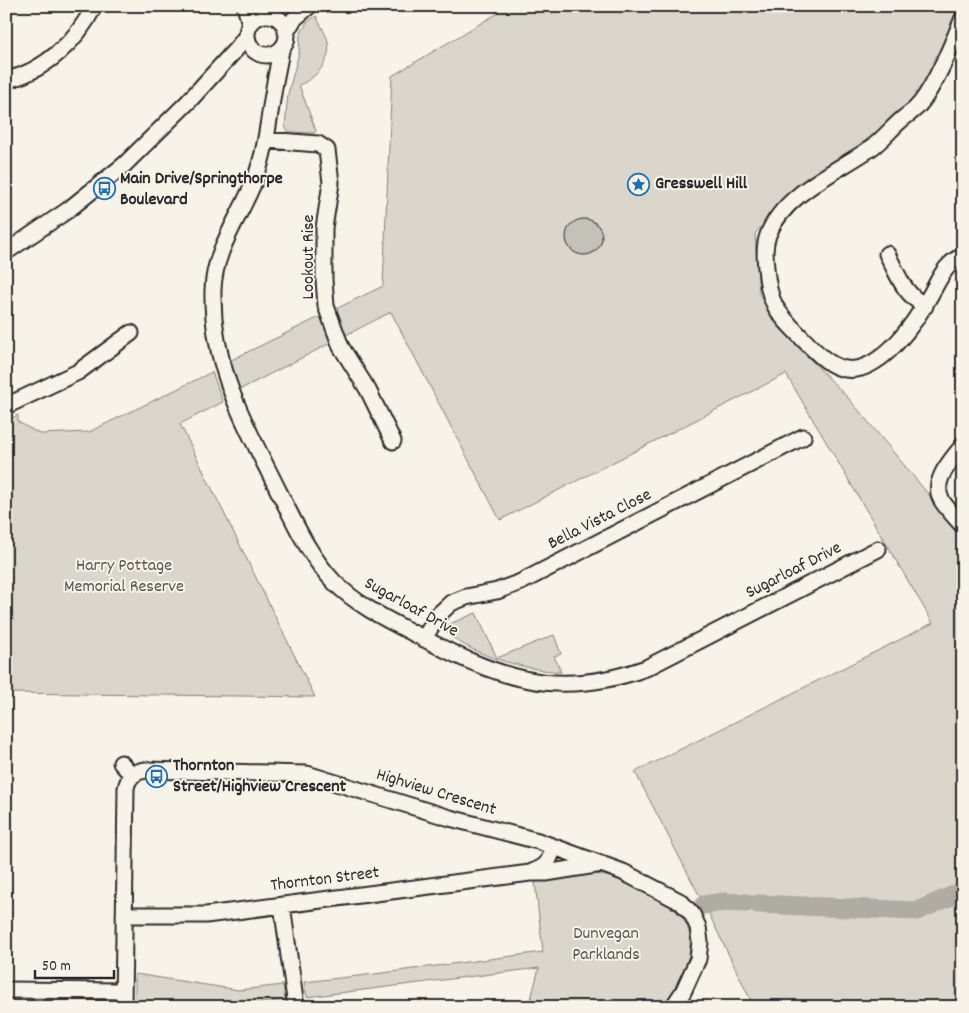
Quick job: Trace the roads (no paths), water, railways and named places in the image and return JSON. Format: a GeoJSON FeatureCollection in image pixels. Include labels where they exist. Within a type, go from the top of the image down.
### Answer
{"type":"FeatureCollection","features":[{"type":"Feature","properties":{"kind":"street"},"geometry":{"type":"LineString","coordinates":[[6,80],[38,67],[58,52],[73,38],[88,18],[94,6]]}},
{"type":"Feature","properties":{"kind":"street"},"geometry":{"type":"LineString","coordinates":[[245,6],[258,19],[281,22],[286,32]]}},
{"type":"Feature","properties":{"kind":"street"},"geometry":{"type":"LineString","coordinates":[[6,252],[68,210],[115,173],[164,127],[220,67],[238,47],[258,19],[302,6]]}},
{"type":"Feature","properties":{"kind":"street"},"geometry":{"type":"LineString","coordinates":[[220,67],[259,53],[272,54],[281,49],[285,43],[286,32],[294,19],[309,6]]}},
{"type":"Feature","properties":{"kind":"street"},"geometry":{"type":"LineString","coordinates":[[963,18],[927,94],[917,108],[876,144],[801,194],[777,220],[766,242],[765,255],[767,282],[774,306],[779,314],[827,361],[837,367],[856,369],[872,362],[908,331],[949,264],[963,256]]}},
{"type":"Feature","properties":{"kind":"street"},"geometry":{"type":"LineString","coordinates":[[258,19],[251,47],[259,53]]}},
{"type":"Feature","properties":{"kind":"street","name":"Sugarloaf Drive"},"geometry":{"type":"LineString","coordinates":[[281,49],[267,140],[255,179],[226,238],[214,275],[213,309],[218,349],[228,385],[309,550],[334,582],[357,601],[385,619],[481,666],[519,679],[569,684],[620,677],[653,664],[878,549]]}},
{"type":"Feature","properties":{"kind":"street","name":"Sugarloaf Drive"},"geometry":{"type":"LineString","coordinates":[[259,53],[268,68],[273,94]]}},
{"type":"Feature","properties":{"kind":"street","name":"Lookout Rise"},"geometry":{"type":"LineString","coordinates":[[267,140],[318,144],[327,150],[331,183],[324,228],[326,306],[341,347],[368,390],[393,441]]}},
{"type":"Feature","properties":{"kind":"street"},"geometry":{"type":"LineString","coordinates":[[888,254],[907,292],[924,306]]}},
{"type":"Feature","properties":{"kind":"street"},"geometry":{"type":"LineString","coordinates":[[6,406],[78,372],[131,333]]}},
{"type":"Feature","properties":{"kind":"street","name":"Bella Vista Close"},"geometry":{"type":"LineString","coordinates":[[424,638],[436,616],[451,603],[466,597],[497,591],[521,582],[803,437]]}},
{"type":"Feature","properties":{"kind":"street"},"geometry":{"type":"LineString","coordinates":[[963,445],[944,471],[939,486],[941,500],[963,526]]}},
{"type":"Feature","properties":{"kind":"street"},"geometry":{"type":"LineString","coordinates":[[121,763],[132,775],[128,780],[126,788],[123,1007]]}},
{"type":"Feature","properties":{"kind":"street","name":"Highview Crescent"},"geometry":{"type":"LineString","coordinates":[[132,775],[146,770],[308,774],[450,818],[554,847],[604,864],[666,893],[681,902],[692,914],[700,934],[698,959],[683,992],[673,1007]]}},
{"type":"Feature","properties":{"kind":"street","name":"Thornton Street"},"geometry":{"type":"LineString","coordinates":[[530,873],[548,864],[554,847]]}},
{"type":"Feature","properties":{"kind":"street"},"geometry":{"type":"LineString","coordinates":[[568,870],[570,852]]}},
{"type":"Feature","properties":{"kind":"street","name":"Thornton Street"},"geometry":{"type":"LineString","coordinates":[[124,915],[195,915],[530,873],[546,873],[604,864]]}},
{"type":"Feature","properties":{"kind":"street"},"geometry":{"type":"LineString","coordinates":[[282,904],[296,1007]]}},
{"type":"Feature","properties":{"kind":"street"},"geometry":{"type":"LineString","coordinates":[[6,990],[123,991]]}},
{"type":"Feature","properties":{"kind":"waterway"},"geometry":{"type":"LineString","coordinates":[[758,904],[917,911],[963,891]]}},
{"type":"Feature","properties":{"kind":"waterway"},"geometry":{"type":"LineString","coordinates":[[704,905],[723,902],[746,903]]}},
{"type":"Feature","properties":{"kind":"place","name":"Gresswell Hill"},"geometry":{"type":"Point","coordinates":[639,184]}},
{"type":"Feature","properties":{"kind":"place","name":"Main Drive/Springthorpe Boulevard"},"geometry":{"type":"Point","coordinates":[104,189]}},
{"type":"Feature","properties":{"kind":"place","name":"Thornton Street/Highview Crescent"},"geometry":{"type":"Point","coordinates":[157,776]}},
{"type":"Feature","properties":{"kind":"park label","name":"Harry Pottage Memorial Reserve"},"geometry":{"type":"Point","coordinates":[124,576]}},
{"type":"Feature","properties":{"kind":"park label","name":"Dunvegan Parklands"},"geometry":{"type":"Point","coordinates":[606,944]}}]}
